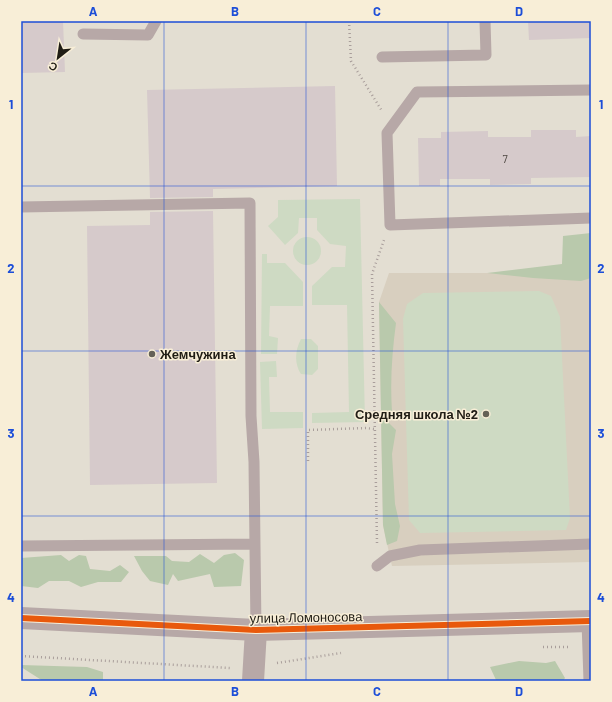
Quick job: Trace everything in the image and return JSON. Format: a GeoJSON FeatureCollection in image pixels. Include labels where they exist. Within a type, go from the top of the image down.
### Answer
{"type":"FeatureCollection","features":[{"type":"Feature","properties":{"kind":"street","name":"улица Ломоносова"},"geometry":{"type":"LineString","coordinates":[[21,618],[256,630],[589,621]]}},
{"type":"Feature","properties":{"kind":"street"},"geometry":{"type":"LineString","coordinates":[[253,681],[256,630]]}},
{"type":"Feature","properties":{"kind":"lane"},"geometry":{"type":"LineString","coordinates":[[83,34],[148,35],[156,21]]}},
{"type":"Feature","properties":{"kind":"lane"},"geometry":{"type":"LineString","coordinates":[[382,57],[486,55],[485,21]]}},
{"type":"Feature","properties":{"kind":"lane"},"geometry":{"type":"LineString","coordinates":[[591,90],[417,92],[387,133],[390,225],[591,218]]}},
{"type":"Feature","properties":{"kind":"lane"},"geometry":{"type":"LineString","coordinates":[[21,207],[250,203],[251,416],[254,462],[256,630]]}},
{"type":"Feature","properties":{"kind":"lane"},"geometry":{"type":"LineString","coordinates":[[21,546],[254,544]]}},
{"type":"Feature","properties":{"kind":"lane"},"geometry":{"type":"LineString","coordinates":[[377,566],[390,556],[420,550],[591,544]]}},
{"type":"Feature","properties":{"kind":"lane"},"geometry":{"type":"LineString","coordinates":[[589,621],[589,681]]}},
{"type":"Feature","properties":{"kind":"path"},"geometry":{"type":"LineString","coordinates":[[349,21],[351,61],[392,126]]}},
{"type":"Feature","properties":{"kind":"path"},"geometry":{"type":"LineString","coordinates":[[377,566],[372,274],[390,225]]}},
{"type":"Feature","properties":{"kind":"path"},"geometry":{"type":"LineString","coordinates":[[308,461],[308,430],[374,429]]}},
{"type":"Feature","properties":{"kind":"path"},"geometry":{"type":"LineString","coordinates":[[21,656],[234,668]]}},
{"type":"Feature","properties":{"kind":"shaded area","name":"Средняя школа №2"},"geometry":{"type":"Polygon","coordinates":[[[389,273],[591,273],[591,562],[392,566],[383,525],[379,302],[389,273]]]}},
{"type":"Feature","properties":{"kind":"green space"},"geometry":{"type":"Polygon","coordinates":[[[360,199],[365,422],[312,423],[312,413],[349,412],[347,305],[312,305],[312,286],[332,267],[345,267],[346,246],[330,244],[317,230],[317,218],[299,218],[298,233],[285,245],[268,226],[278,217],[278,200],[360,199]]]}},
{"type":"Feature","properties":{"kind":"green space"},"geometry":{"type":"Polygon","coordinates":[[[591,233],[591,278],[581,281],[487,273],[562,264],[563,236],[591,233]]]}},
{"type":"Feature","properties":{"kind":"green space"},"geometry":{"type":"Polygon","coordinates":[[[307,237],[317,241],[321,251],[317,261],[307,265],[297,261],[293,251],[297,241],[307,237]]]}},
{"type":"Feature","properties":{"kind":"green space"},"geometry":{"type":"Polygon","coordinates":[[[262,254],[267,254],[267,263],[285,263],[303,282],[303,306],[270,306],[269,336],[278,338],[277,354],[261,354],[262,254]]]}},
{"type":"Feature","properties":{"kind":"green space","name":"Средняя школа №2"},"geometry":{"type":"Polygon","coordinates":[[[539,291],[551,296],[560,317],[570,518],[566,530],[420,533],[409,520],[403,319],[407,304],[423,293],[539,291]]]}},
{"type":"Feature","properties":{"kind":"green space"},"geometry":{"type":"Polygon","coordinates":[[[379,302],[396,323],[393,345],[391,389],[392,412],[386,420],[396,430],[392,454],[395,504],[400,526],[397,541],[387,545],[383,525],[379,302]]]}},
{"type":"Feature","properties":{"kind":"green space"},"geometry":{"type":"Polygon","coordinates":[[[301,339],[311,339],[318,346],[318,369],[312,375],[301,374],[297,366],[297,348],[301,339]]]}},
{"type":"Feature","properties":{"kind":"green space"},"geometry":{"type":"Polygon","coordinates":[[[276,361],[277,377],[269,377],[270,412],[303,412],[303,428],[262,429],[260,362],[276,361]]]}},
{"type":"Feature","properties":{"kind":"green space"},"geometry":{"type":"Polygon","coordinates":[[[235,553],[244,560],[241,586],[214,587],[210,574],[178,581],[173,574],[168,585],[150,581],[142,571],[134,556],[166,556],[172,561],[189,562],[200,554],[214,563],[224,555],[235,553]]]}},
{"type":"Feature","properties":{"kind":"green space"},"geometry":{"type":"Polygon","coordinates":[[[61,555],[69,561],[79,555],[86,556],[90,569],[110,571],[120,565],[129,572],[121,582],[98,582],[81,587],[69,581],[49,581],[38,588],[21,586],[21,558],[61,555]]]}},
{"type":"Feature","properties":{"kind":"green space"},"geometry":{"type":"Polygon","coordinates":[[[519,661],[546,663],[555,661],[565,678],[563,681],[496,680],[490,667],[519,661]]]}},
{"type":"Feature","properties":{"kind":"green space"},"geometry":{"type":"Polygon","coordinates":[[[21,665],[87,667],[103,672],[103,681],[43,681],[21,667],[21,665]]]}},
{"type":"Feature","properties":{"kind":"building"},"geometry":{"type":"Polygon","coordinates":[[[21,21],[63,21],[65,72],[21,73],[21,21]]]}},
{"type":"Feature","properties":{"kind":"building"},"geometry":{"type":"Polygon","coordinates":[[[528,21],[591,21],[591,38],[529,40],[528,21]]]}},
{"type":"Feature","properties":{"kind":"building"},"geometry":{"type":"Polygon","coordinates":[[[335,86],[337,186],[213,189],[213,197],[150,198],[147,90],[335,86]]]}},
{"type":"Feature","properties":{"kind":"building"},"geometry":{"type":"Polygon","coordinates":[[[531,130],[576,130],[576,137],[591,136],[591,177],[531,178],[531,184],[490,185],[490,179],[440,179],[440,186],[419,186],[418,138],[441,138],[441,132],[488,131],[488,137],[531,137],[531,130]]]}},
{"type":"Feature","properties":{"kind":"building","name":"Жемчужина"},"geometry":{"type":"Polygon","coordinates":[[[213,211],[217,483],[90,485],[87,226],[150,225],[150,212],[213,211]]]}},
{"type":"Feature","properties":{"kind":"cycle path"},"geometry":{"type":"LineString","coordinates":[[21,618],[256,630],[591,621]]}},
{"type":"Feature","properties":{"kind":"place","name":"Жемчужина"},"geometry":{"type":"Point","coordinates":[152,354]}},
{"type":"Feature","properties":{"kind":"place","name":"Средняя школа №2"},"geometry":{"type":"Point","coordinates":[486,414]}}]}
